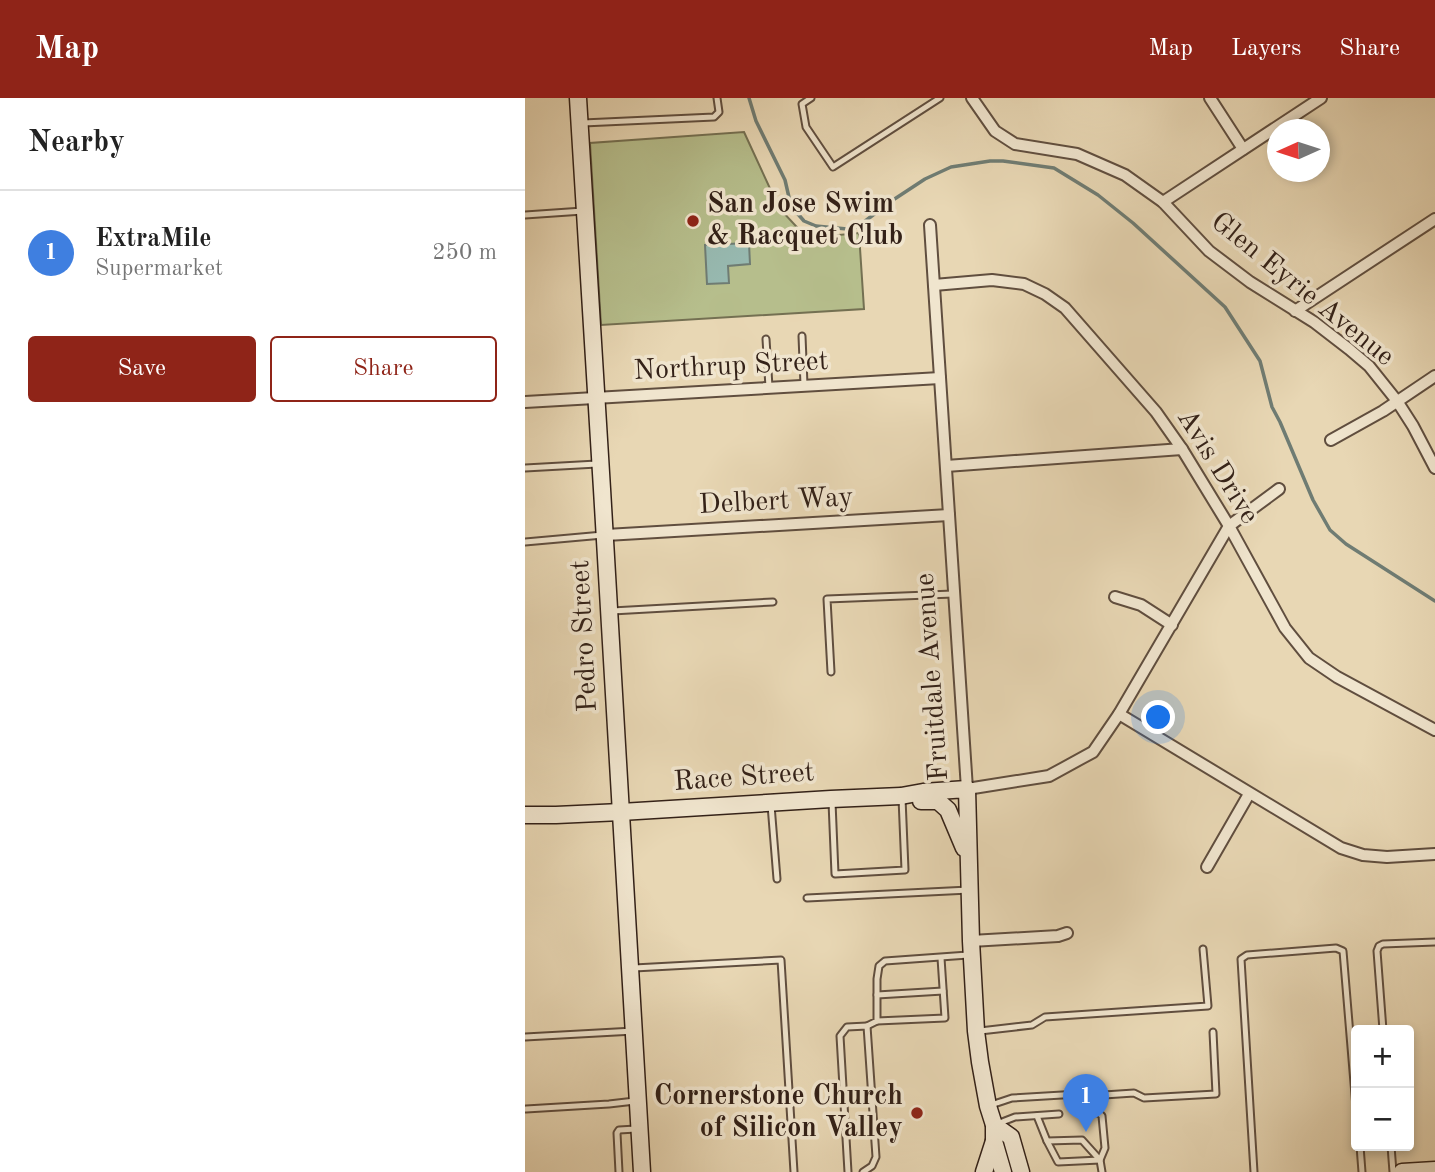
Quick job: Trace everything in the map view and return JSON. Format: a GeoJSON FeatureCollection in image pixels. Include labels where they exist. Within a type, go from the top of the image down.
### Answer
{"type":"FeatureCollection","features":[{"type":"Feature","properties":{"kind":"street","name":"Pedro Street"},"geometry":{"type":"LineString","coordinates":[[578,98],[642,1172]]}},
{"type":"Feature","properties":{"kind":"street","name":"Glen Eyrie Avenue"},"geometry":{"type":"LineString","coordinates":[[972,98],[995,131],[1014,144],[1077,154],[1125,176],[1163,202],[1209,251],[1250,282],[1314,322],[1369,366],[1397,401],[1435,468]]}},
{"type":"Feature","properties":{"kind":"street"},"geometry":{"type":"LineString","coordinates":[[1210,98],[1243,149]]}},
{"type":"Feature","properties":{"kind":"street"},"geometry":{"type":"LineString","coordinates":[[1163,202],[1321,98]]}},
{"type":"Feature","properties":{"kind":"street"},"geometry":{"type":"LineString","coordinates":[[1295,310],[1435,219]]}},
{"type":"Feature","properties":{"kind":"street","name":"Fruitdale Avenue"},"geometry":{"type":"LineString","coordinates":[[930,225],[967,789],[976,1031],[988,1106],[1003,1172]]}},
{"type":"Feature","properties":{"kind":"street","name":"Avis Drive"},"geometry":{"type":"LineString","coordinates":[[934,285],[992,280],[1024,284],[1065,308],[1156,412],[1182,449],[1229,526],[1285,628],[1309,658],[1337,677],[1435,730]]}},
{"type":"Feature","properties":{"kind":"street"},"geometry":{"type":"LineString","coordinates":[[1331,440],[1383,411],[1435,376]]}},
{"type":"Feature","properties":{"kind":"street","name":"Northrup Street"},"geometry":{"type":"LineString","coordinates":[[525,402],[940,378]]}},
{"type":"Feature","properties":{"kind":"street"},"geometry":{"type":"LineString","coordinates":[[946,466],[1182,449]]}},
{"type":"Feature","properties":{"kind":"street"},"geometry":{"type":"LineString","coordinates":[[967,789],[1049,776],[1093,752],[1119,714],[1229,526],[1279,489]]}},
{"type":"Feature","properties":{"kind":"street","name":"Delbert Way"},"geometry":{"type":"LineString","coordinates":[[606,535],[949,515]]}},
{"type":"Feature","properties":{"kind":"street"},"geometry":{"type":"LineString","coordinates":[[1115,597],[1140,605],[1172,625]]}},
{"type":"Feature","properties":{"kind":"street"},"geometry":{"type":"LineString","coordinates":[[1119,714],[1341,848],[1363,855],[1387,857],[1435,854]]}},
{"type":"Feature","properties":{"kind":"street","name":"Race Street"},"geometry":{"type":"LineString","coordinates":[[525,815],[901,796],[967,789]]}},
{"type":"Feature","properties":{"kind":"street"},"geometry":{"type":"LineString","coordinates":[[1207,867],[1249,793]]}},
{"type":"Feature","properties":{"kind":"street"},"geometry":{"type":"LineString","coordinates":[[901,796],[938,801],[948,810],[968,862]]}},
{"type":"Feature","properties":{"kind":"street"},"geometry":{"type":"LineString","coordinates":[[971,948],[1067,933]]}},
{"type":"Feature","properties":{"kind":"street"},"geometry":{"type":"LineString","coordinates":[[983,1172],[994,1133]]}},
{"type":"Feature","properties":{"kind":"street","name":"Fruitdale Avenue"},"geometry":{"type":"LineString","coordinates":[[994,1133],[1010,1137],[1021,1172]]}},
{"type":"Feature","properties":{"kind":"street"},"geometry":{"type":"LineString","coordinates":[[1402,1172],[1435,1170]]}},
{"type":"Feature","properties":{"kind":"lane"},"geometry":{"type":"LineString","coordinates":[[580,123],[714,117],[719,112],[717,98]]}},
{"type":"Feature","properties":{"kind":"lane"},"geometry":{"type":"LineString","coordinates":[[811,98],[802,104],[806,127],[833,167],[940,98]]}},
{"type":"Feature","properties":{"kind":"lane"},"geometry":{"type":"LineString","coordinates":[[525,215],[586,211]]}},
{"type":"Feature","properties":{"kind":"lane"},"geometry":{"type":"LineString","coordinates":[[802,336],[804,385]]}},
{"type":"Feature","properties":{"kind":"lane"},"geometry":{"type":"LineString","coordinates":[[766,340],[769,387]]}},
{"type":"Feature","properties":{"kind":"lane"},"geometry":{"type":"LineString","coordinates":[[525,468],[600,464]]}},
{"type":"Feature","properties":{"kind":"lane"},"geometry":{"type":"LineString","coordinates":[[525,542],[606,535]]}},
{"type":"Feature","properties":{"kind":"lane"},"geometry":{"type":"LineString","coordinates":[[831,672],[827,599],[953,594]]}},
{"type":"Feature","properties":{"kind":"lane"},"geometry":{"type":"LineString","coordinates":[[610,611],[773,602]]}},
{"type":"Feature","properties":{"kind":"lane"},"geometry":{"type":"LineString","coordinates":[[831,799],[835,874],[905,870],[901,796]]}},
{"type":"Feature","properties":{"kind":"lane"},"geometry":{"type":"LineString","coordinates":[[770,802],[776,879]]}},
{"type":"Feature","properties":{"kind":"lane"},"geometry":{"type":"LineString","coordinates":[[807,898],[969,890]]}},
{"type":"Feature","properties":{"kind":"lane"},"geometry":{"type":"LineString","coordinates":[[1383,1025],[1377,951],[1379,946],[1435,942]]}},
{"type":"Feature","properties":{"kind":"lane"},"geometry":{"type":"LineString","coordinates":[[877,1021],[879,966],[885,961],[941,958],[971,948]]}},
{"type":"Feature","properties":{"kind":"lane"},"geometry":{"type":"LineString","coordinates":[[1254,1172],[1241,960],[1247,955],[1336,948],[1343,951],[1354,1088]]}},
{"type":"Feature","properties":{"kind":"lane"},"geometry":{"type":"LineString","coordinates":[[976,1031],[1032,1025],[1045,1017],[1208,1006],[1203,949]]}},
{"type":"Feature","properties":{"kind":"lane"},"geometry":{"type":"LineString","coordinates":[[848,1172],[839,1037],[847,1027],[867,1026],[877,1021],[945,1018],[941,958]]}},
{"type":"Feature","properties":{"kind":"lane"},"geometry":{"type":"LineString","coordinates":[[631,968],[781,960],[794,1172]]}},
{"type":"Feature","properties":{"kind":"lane"},"geometry":{"type":"LineString","coordinates":[[877,995],[943,991]]}},
{"type":"Feature","properties":{"kind":"lane"},"geometry":{"type":"LineString","coordinates":[[863,1172],[873,1166],[876,1157],[867,1026]]}},
{"type":"Feature","properties":{"kind":"lane"},"geometry":{"type":"LineString","coordinates":[[525,1037],[635,1031]]}},
{"type":"Feature","properties":{"kind":"lane"},"geometry":{"type":"LineString","coordinates":[[988,1106],[1012,1098],[1079,1094],[1089,1096],[1134,1093],[1144,1098],[1216,1094],[1213,1032]]}},
{"type":"Feature","properties":{"kind":"lane"},"geometry":{"type":"LineString","coordinates":[[526,1109],[639,1101]]}},
{"type":"Feature","properties":{"kind":"lane"},"geometry":{"type":"LineString","coordinates":[[1086,1112],[1099,1113],[1102,1116],[1105,1148],[1100,1160],[1102,1172]]}},
{"type":"Feature","properties":{"kind":"lane"},"geometry":{"type":"LineString","coordinates":[[994,1133],[1015,1117],[1059,1114]]}},
{"type":"Feature","properties":{"kind":"lane"},"geometry":{"type":"LineString","coordinates":[[1037,1116],[1058,1162],[1100,1160]]}},
{"type":"Feature","properties":{"kind":"lane"},"geometry":{"type":"LineString","coordinates":[[619,1172],[617,1133],[619,1130],[640,1129]]}},
{"type":"Feature","properties":{"kind":"lane"},"geometry":{"type":"LineString","coordinates":[[1047,1141],[1082,1140],[1100,1160]]}},
{"type":"Feature","properties":{"kind":"lane"},"geometry":{"type":"LineString","coordinates":[[1360,1151],[1362,1172]]}},
{"type":"Feature","properties":{"kind":"lane"},"geometry":{"type":"LineString","coordinates":[[1391,1151],[1393,1172]]}},
{"type":"Feature","properties":{"kind":"green space","name":"San Jose Swim & Racquet Club"},"geometry":{"type":"Polygon","coordinates":[[[744,132],[779,208],[807,238],[859,233],[864,309],[601,325],[590,143],[744,132]]]}},
{"type":"Feature","properties":{"kind":"water"},"geometry":{"type":"Polygon","coordinates":[[[749,243],[750,264],[728,266],[729,283],[707,284],[705,245],[749,243]]]}},
{"type":"Feature","properties":{"kind":"waterway"},"geometry":{"type":"LineString","coordinates":[[749,98],[756,121],[785,180],[791,206],[804,221],[816,226],[854,228],[925,179],[951,167],[990,161],[1054,168],[1098,195],[1133,223],[1225,307],[1260,361],[1272,407],[1313,500],[1330,530],[1346,544],[1435,601]]}},
{"type":"Feature","properties":{"kind":"place","name":"San Jose Swim & Racquet Club"},"geometry":{"type":"Point","coordinates":[693,221]}},
{"type":"Feature","properties":{"kind":"place","name":"Cornerstone Church of Silicon Valley"},"geometry":{"type":"Point","coordinates":[917,1113]}},
{"type":"Feature","properties":{"kind":"place","name":"ExtraMile"},"geometry":{"type":"Point","coordinates":[1086,1132]}}]}
